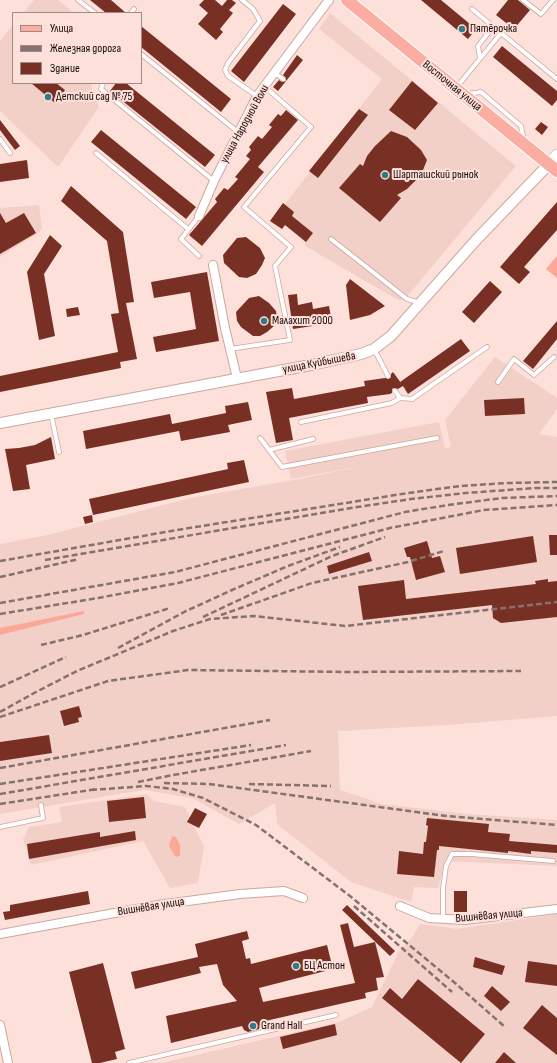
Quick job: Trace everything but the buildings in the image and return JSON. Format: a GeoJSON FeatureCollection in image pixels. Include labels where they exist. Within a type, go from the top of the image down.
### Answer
{"type":"FeatureCollection","features":[{"type":"Feature","properties":{"kind":"main road","name":"Восточная улица"},"geometry":{"type":"LineString","coordinates":[[347,0],[525,145],[554,163]]}},
{"type":"Feature","properties":{"kind":"street","name":"улица Народной Воли"},"geometry":{"type":"LineString","coordinates":[[199,216],[214,181],[258,96],[329,0]]}},
{"type":"Feature","properties":{"kind":"street","name":"улица Куйбышева"},"geometry":{"type":"LineString","coordinates":[[0,423],[352,356],[374,349],[391,336],[476,240],[554,163]]}},
{"type":"Feature","properties":{"kind":"street"},"geometry":{"type":"LineString","coordinates":[[213,265],[237,378]]}},
{"type":"Feature","properties":{"kind":"street","name":"Вишнёвая улица"},"geometry":{"type":"LineString","coordinates":[[0,934],[158,906],[240,894],[284,891],[303,898]]}},
{"type":"Feature","properties":{"kind":"street","name":"Вишнёвая улица"},"geometry":{"type":"LineString","coordinates":[[400,906],[429,918],[465,920],[557,909]]}},
{"type":"Feature","properties":{"kind":"street"},"geometry":{"type":"LineString","coordinates":[[0,1025],[8,1063]]}},
{"type":"Feature","properties":{"kind":"lane"},"geometry":{"type":"LineString","coordinates":[[78,0],[93,12]]}},
{"type":"Feature","properties":{"kind":"lane"},"geometry":{"type":"LineString","coordinates":[[242,0],[253,8],[260,21],[228,63],[225,70],[228,76],[258,96]]}},
{"type":"Feature","properties":{"kind":"lane"},"geometry":{"type":"LineString","coordinates":[[523,0],[540,14],[553,0]]}},
{"type":"Feature","properties":{"kind":"lane"},"geometry":{"type":"LineString","coordinates":[[472,9],[557,79]]}},
{"type":"Feature","properties":{"kind":"lane"},"geometry":{"type":"LineString","coordinates":[[480,58],[478,46],[493,27]]}},
{"type":"Feature","properties":{"kind":"lane"},"geometry":{"type":"LineString","coordinates":[[460,92],[480,58],[501,33]]}},
{"type":"Feature","properties":{"kind":"lane"},"geometry":{"type":"LineString","coordinates":[[142,55],[239,132]]}},
{"type":"Feature","properties":{"kind":"lane"},"geometry":{"type":"LineString","coordinates":[[275,73],[283,79]]}},
{"type":"Feature","properties":{"kind":"lane"},"geometry":{"type":"LineString","coordinates":[[103,84],[101,89],[214,181]]}},
{"type":"Feature","properties":{"kind":"lane"},"geometry":{"type":"LineString","coordinates":[[230,349],[290,340],[275,266],[291,247],[244,207],[311,127],[264,87]]}},
{"type":"Feature","properties":{"kind":"lane"},"geometry":{"type":"LineString","coordinates":[[0,139],[10,153]]}},
{"type":"Feature","properties":{"kind":"lane"},"geometry":{"type":"LineString","coordinates":[[96,153],[188,230]]}},
{"type":"Feature","properties":{"kind":"lane"},"geometry":{"type":"LineString","coordinates":[[199,216],[181,240],[199,256]]}},
{"type":"Feature","properties":{"kind":"lane"},"geometry":{"type":"LineString","coordinates":[[331,239],[407,299],[420,303]]}},
{"type":"Feature","properties":{"kind":"lane"},"geometry":{"type":"LineString","coordinates":[[301,422],[392,402],[400,398],[412,399],[487,347]]}},
{"type":"Feature","properties":{"kind":"lane"},"geometry":{"type":"LineString","coordinates":[[374,349],[388,376]]}},
{"type":"Feature","properties":{"kind":"lane"},"geometry":{"type":"LineString","coordinates":[[498,382],[514,359],[534,375],[554,357]]}},
{"type":"Feature","properties":{"kind":"lane"},"geometry":{"type":"LineString","coordinates":[[395,391],[400,398]]}},
{"type":"Feature","properties":{"kind":"lane"},"geometry":{"type":"LineString","coordinates":[[51,413],[59,452]]}},
{"type":"Feature","properties":{"kind":"lane"},"geometry":{"type":"LineString","coordinates":[[260,438],[282,466],[437,438]]}},
{"type":"Feature","properties":{"kind":"lane"},"geometry":{"type":"LineString","coordinates":[[269,450],[313,439]]}},
{"type":"Feature","properties":{"kind":"lane"},"geometry":{"type":"LineString","coordinates":[[0,827],[44,818],[41,805]]}},
{"type":"Feature","properties":{"kind":"lane"},"geometry":{"type":"LineString","coordinates":[[443,919],[443,889],[446,866],[452,854],[471,854],[553,861]]}},
{"type":"Feature","properties":{"kind":"lane"},"geometry":{"type":"LineString","coordinates":[[129,1063],[336,1015]]}},
{"type":"Feature","properties":{"kind":"shaded area"},"geometry":{"type":"Polygon","coordinates":[[[34,0],[58,0],[73,12],[24,12],[34,0]]]}},
{"type":"Feature","properties":{"kind":"shaded area","name":"Шарташский рынок"},"geometry":{"type":"Polygon","coordinates":[[[330,13],[516,166],[406,298],[400,301],[305,246],[305,242],[285,225],[282,229],[270,221],[283,203],[285,204],[382,79],[319,29],[330,13]]]}},
{"type":"Feature","properties":{"kind":"shaded area","name":"Детский сад № 75"},"geometry":{"type":"Polygon","coordinates":[[[12,26],[12,84],[92,84],[91,87],[99,107],[58,167],[0,111],[0,41],[12,26]]]}},
{"type":"Feature","properties":{"kind":"shaded area"},"geometry":{"type":"Polygon","coordinates":[[[39,205],[42,229],[37,234],[0,257],[0,208],[39,205]]]}},
{"type":"Feature","properties":{"kind":"shaded area"},"geometry":{"type":"Polygon","coordinates":[[[557,256],[557,278],[546,269],[557,256]]]}},
{"type":"Feature","properties":{"kind":"shaded area"},"geometry":{"type":"Polygon","coordinates":[[[495,357],[557,398],[557,409],[539,434],[557,437],[557,716],[446,725],[338,731],[340,790],[382,804],[467,814],[557,820],[557,866],[446,861],[438,888],[414,887],[411,902],[351,882],[277,824],[275,803],[239,824],[192,798],[144,790],[0,814],[0,544],[48,535],[190,498],[299,479],[362,466],[291,479],[285,451],[439,422],[445,448],[451,447],[445,420],[495,357]]]}},
{"type":"Feature","properties":{"kind":"shaded area"},"geometry":{"type":"Polygon","coordinates":[[[84,611],[84,614],[0,635],[0,628],[84,611]]]}},
{"type":"Feature","properties":{"kind":"shaded area"},"geometry":{"type":"Polygon","coordinates":[[[147,794],[154,801],[185,807],[204,847],[198,883],[170,888],[143,841],[31,865],[23,839],[29,827],[62,822],[59,807],[147,794]]]}},
{"type":"Feature","properties":{"kind":"shaded area"},"geometry":{"type":"Polygon","coordinates":[[[172,836],[176,837],[180,845],[180,855],[177,857],[169,846],[172,836]]]}},
{"type":"Feature","properties":{"kind":"shaded area"},"geometry":{"type":"Polygon","coordinates":[[[557,914],[557,1063],[162,1063],[339,1022],[372,1007],[398,953],[413,936],[420,924],[457,929],[557,914]]]}},
{"type":"Feature","properties":{"kind":"railway"},"geometry":{"type":"LineString","coordinates":[[0,561],[177,530],[408,493],[460,486],[557,482]]}},
{"type":"Feature","properties":{"kind":"railway"},"geometry":{"type":"LineString","coordinates":[[45,560],[411,499],[466,493],[535,488],[557,488]]}},
{"type":"Feature","properties":{"kind":"railway"},"geometry":{"type":"LineString","coordinates":[[0,603],[175,572],[405,512],[502,498],[557,496]]}},
{"type":"Feature","properties":{"kind":"railway"},"geometry":{"type":"LineString","coordinates":[[0,614],[178,583],[390,528],[484,510],[557,505]]}},
{"type":"Feature","properties":{"kind":"railway"},"geometry":{"type":"LineString","coordinates":[[203,617],[332,556],[385,537]]}},
{"type":"Feature","properties":{"kind":"railway"},"geometry":{"type":"LineString","coordinates":[[118,648],[186,611],[232,590],[288,566],[340,547]]}},
{"type":"Feature","properties":{"kind":"railway"},"geometry":{"type":"LineString","coordinates":[[221,615],[312,583],[408,562],[444,551]]}},
{"type":"Feature","properties":{"kind":"railway"},"geometry":{"type":"LineString","coordinates":[[0,577],[79,559]]}},
{"type":"Feature","properties":{"kind":"railway"},"geometry":{"type":"LineString","coordinates":[[0,712],[77,671],[173,631],[210,619],[254,616],[345,626],[557,602]]}},
{"type":"Feature","properties":{"kind":"railway"},"geometry":{"type":"LineString","coordinates":[[41,645],[83,635],[170,608]]}},
{"type":"Feature","properties":{"kind":"railway"},"geometry":{"type":"LineString","coordinates":[[0,687],[66,657]]}},
{"type":"Feature","properties":{"kind":"railway"},"geometry":{"type":"LineString","coordinates":[[0,717],[108,681],[188,670],[350,672],[521,671]]}},
{"type":"Feature","properties":{"kind":"railway"},"geometry":{"type":"LineString","coordinates":[[0,768],[270,720]]}},
{"type":"Feature","properties":{"kind":"railway"},"geometry":{"type":"LineString","coordinates":[[0,784],[251,745]]}},
{"type":"Feature","properties":{"kind":"railway"},"geometry":{"type":"LineString","coordinates":[[0,794],[286,745]]}},
{"type":"Feature","properties":{"kind":"railway"},"geometry":{"type":"LineString","coordinates":[[138,782],[311,751]]}},
{"type":"Feature","properties":{"kind":"railway"},"geometry":{"type":"LineString","coordinates":[[164,783],[209,784],[446,816],[557,825]]}},
{"type":"Feature","properties":{"kind":"railway"},"geometry":{"type":"LineString","coordinates":[[249,784],[331,786]]}},
{"type":"Feature","properties":{"kind":"railway"},"geometry":{"type":"LineString","coordinates":[[91,790],[146,786],[173,789],[203,798],[256,825],[350,896],[455,983],[505,1027]]}},
{"type":"Feature","properties":{"kind":"railway"},"geometry":{"type":"LineString","coordinates":[[0,804],[97,789]]}},
{"type":"Feature","properties":{"kind":"railway"},"geometry":{"type":"LineString","coordinates":[[354,906],[452,992]]}},
{"type":"Feature","properties":{"kind":"place","name":"Пятёрочка"},"geometry":{"type":"Point","coordinates":[462,29]}},
{"type":"Feature","properties":{"kind":"place","name":"Детский сад № 75"},"geometry":{"type":"Point","coordinates":[48,97]}},
{"type":"Feature","properties":{"kind":"place","name":"Шарташский рынок"},"geometry":{"type":"Point","coordinates":[385,175]}},
{"type":"Feature","properties":{"kind":"place","name":"Малахит 2000"},"geometry":{"type":"Point","coordinates":[264,321]}},
{"type":"Feature","properties":{"kind":"place","name":"БЦ Астон"},"geometry":{"type":"Point","coordinates":[296,966]}},
{"type":"Feature","properties":{"kind":"place","name":"Grand Hall"},"geometry":{"type":"Point","coordinates":[253,1026]}}]}
